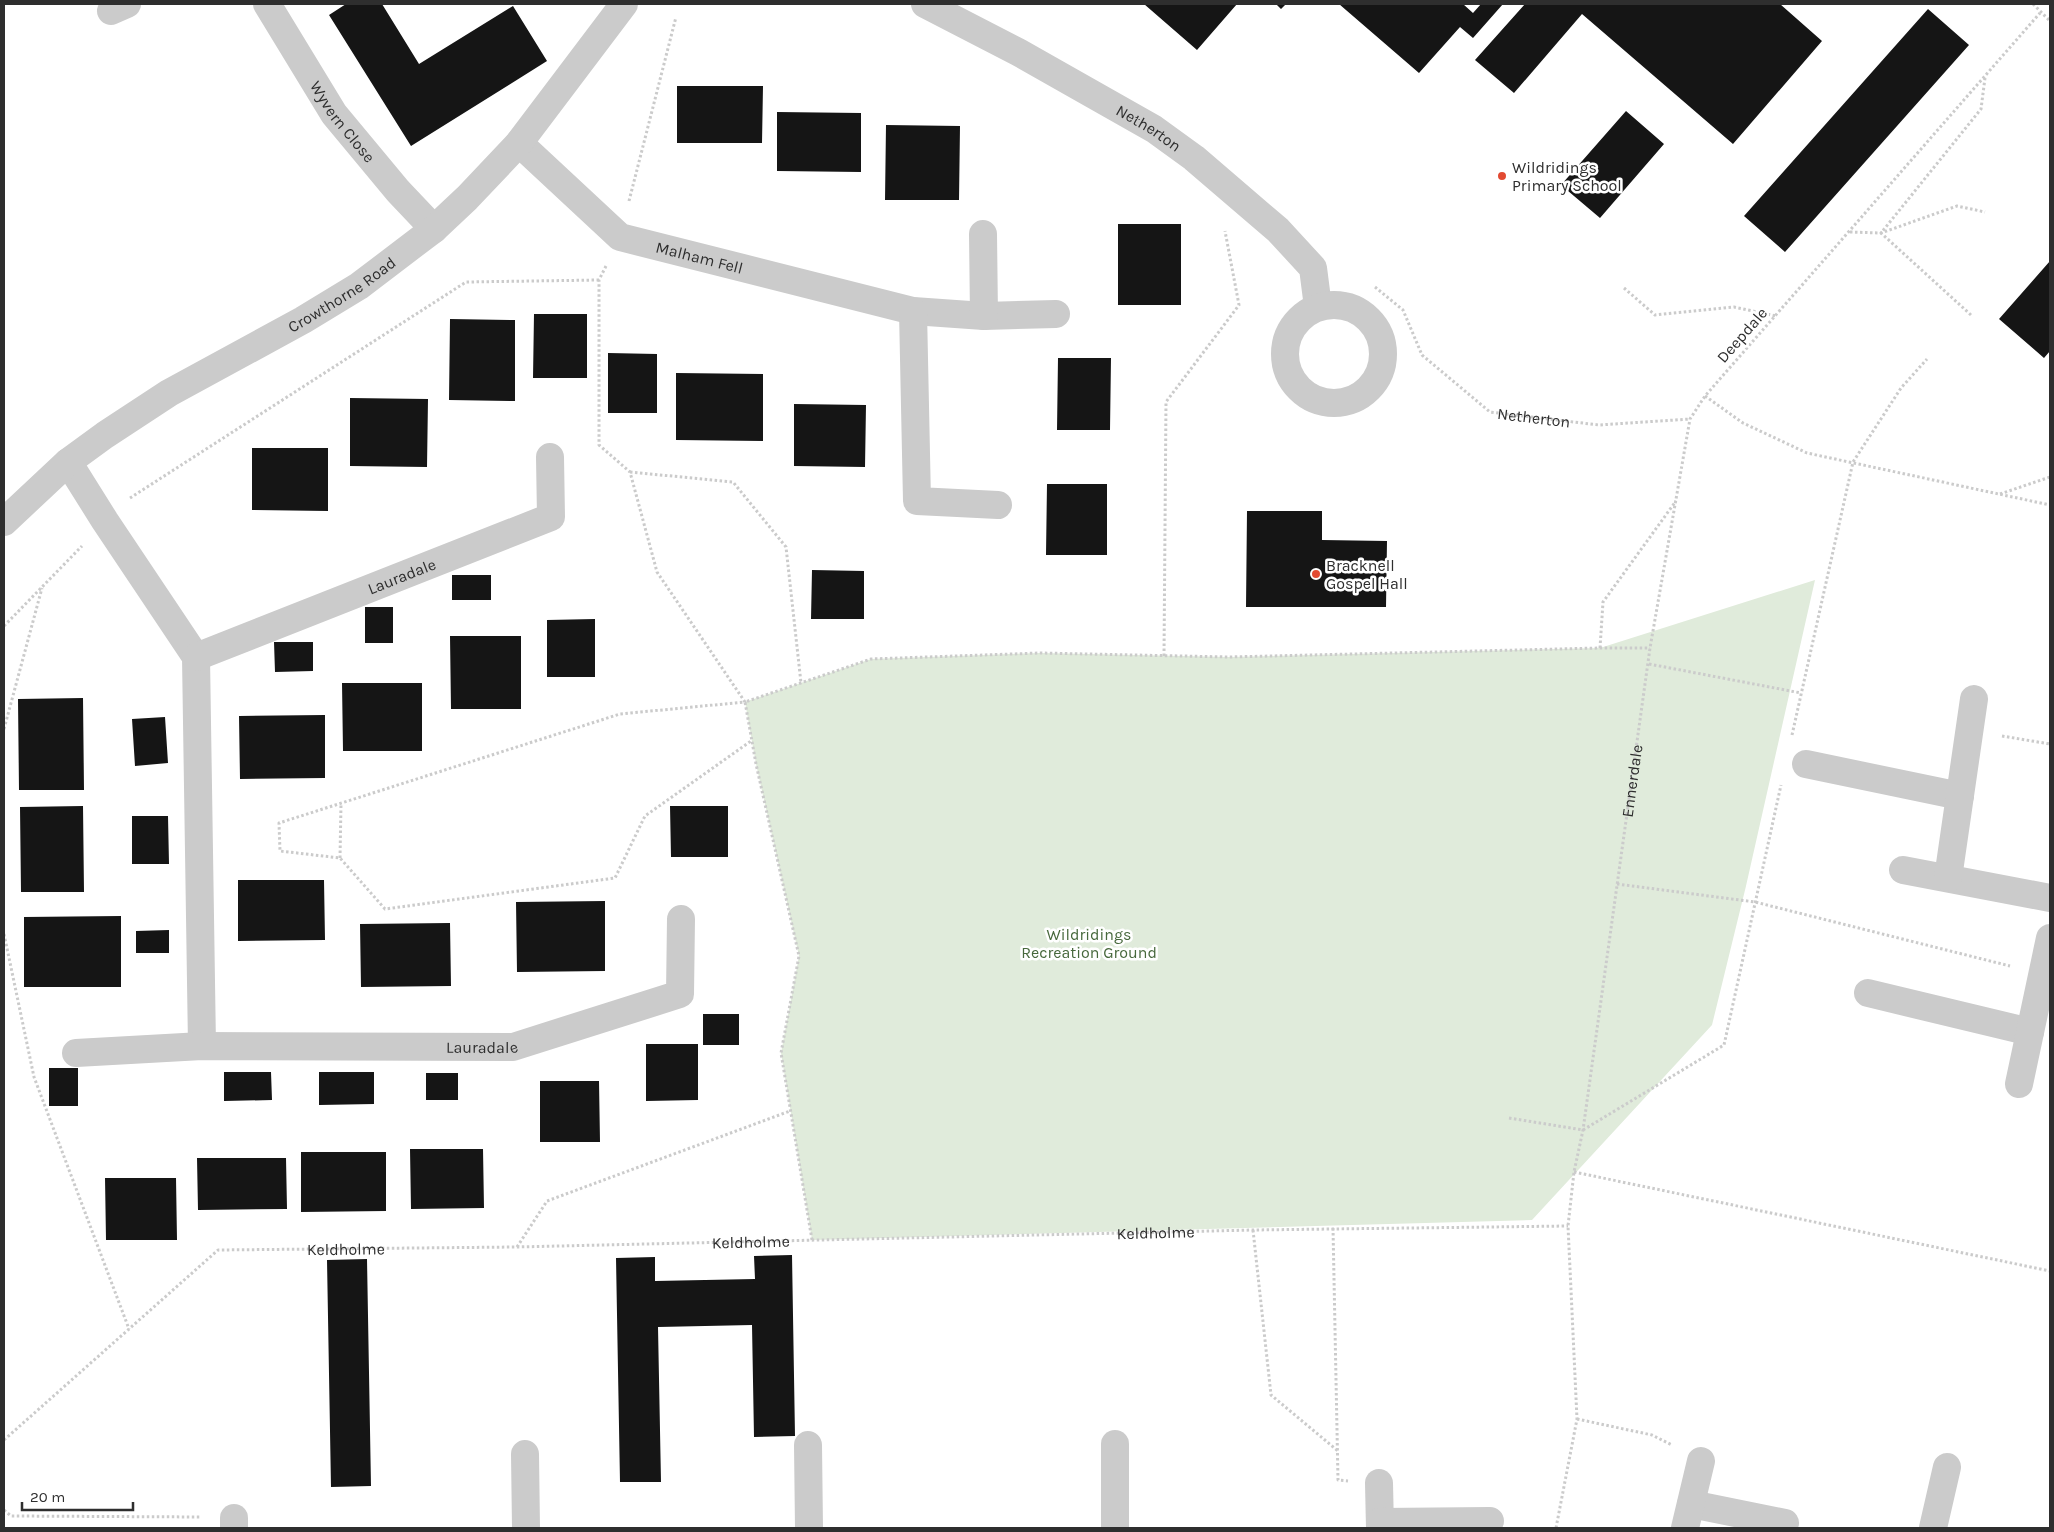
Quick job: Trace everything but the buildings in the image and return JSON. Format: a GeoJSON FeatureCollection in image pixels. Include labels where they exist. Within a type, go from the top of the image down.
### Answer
{"type":"FeatureCollection","features":[{"type":"Feature","properties":{"kind":"street","name":"Wyvern Close"},"geometry":{"type":"LineString","coordinates":[[267,4],[334,114],[398,192],[434,229]]}},
{"type":"Feature","properties":{"kind":"street","name":"Crowthorne Road"},"geometry":{"type":"LineString","coordinates":[[4,522],[68,462],[105,435],[169,393],[303,320],[359,286],[434,229],[467,198],[518,144],[624,4]]}},
{"type":"Feature","properties":{"kind":"street","name":"Netherton"},"geometry":{"type":"LineString","coordinates":[[925,4],[1018,52],[1154,129],[1194,158],[1278,230],[1313,268],[1318,307]]}},
{"type":"Feature","properties":{"kind":"street","name":"Malham Fell"},"geometry":{"type":"LineString","coordinates":[[518,144],[620,237],[913,311],[984,316],[1056,314]]}},
{"type":"Feature","properties":{"kind":"street"},"geometry":{"type":"LineString","coordinates":[[983,234],[984,316]]}},
{"type":"Feature","properties":{"kind":"street"},"geometry":{"type":"LineString","coordinates":[[913,311],[917,501],[998,504]]}},
{"type":"Feature","properties":{"kind":"street","name":"Lauradale"},"geometry":{"type":"LineString","coordinates":[[196,657],[551,517],[550,457]]}},
{"type":"Feature","properties":{"kind":"street"},"geometry":{"type":"LineString","coordinates":[[68,462],[196,657],[202,1046]]}},
{"type":"Feature","properties":{"kind":"street"},"geometry":{"type":"LineString","coordinates":[[1948,878],[1974,699]]}},
{"type":"Feature","properties":{"kind":"street"},"geometry":{"type":"LineString","coordinates":[[1806,764],[1960,796]]}},
{"type":"Feature","properties":{"kind":"street"},"geometry":{"type":"LineString","coordinates":[[1903,870],[2050,898]]}},
{"type":"Feature","properties":{"kind":"street","name":"Lauradale"},"geometry":{"type":"LineString","coordinates":[[76,1053],[202,1046],[513,1047],[680,994],[681,919]]}},
{"type":"Feature","properties":{"kind":"street"},"geometry":{"type":"LineString","coordinates":[[2019,1084],[2050,938]]}},
{"type":"Feature","properties":{"kind":"street"},"geometry":{"type":"LineString","coordinates":[[1868,993],[2030,1032]]}},
{"type":"Feature","properties":{"kind":"street"},"geometry":{"type":"LineString","coordinates":[[1115,1444],[1115,1528]]}},
{"type":"Feature","properties":{"kind":"street"},"geometry":{"type":"LineString","coordinates":[[808,1445],[809,1528]]}},
{"type":"Feature","properties":{"kind":"street"},"geometry":{"type":"LineString","coordinates":[[525,1454],[526,1528]]}},
{"type":"Feature","properties":{"kind":"street"},"geometry":{"type":"LineString","coordinates":[[1701,1461],[1688,1516],[1785,1523]]}},
{"type":"Feature","properties":{"kind":"street"},"geometry":{"type":"LineString","coordinates":[[1933,1528],[1947,1467]]}},
{"type":"Feature","properties":{"kind":"street"},"geometry":{"type":"LineString","coordinates":[[1379,1483],[1380,1525],[1490,1520]]}},
{"type":"Feature","properties":{"kind":"path"},"geometry":{"type":"LineString","coordinates":[[2033,4],[2050,21]]}},
{"type":"Feature","properties":{"kind":"path","name":"Deepdale"},"geometry":{"type":"LineString","coordinates":[[1705,396],[2040,13]]}},
{"type":"Feature","properties":{"kind":"path"},"geometry":{"type":"LineString","coordinates":[[676,17],[620,237],[599,280],[599,445],[630,472],[657,572],[745,702],[799,956],[781,1052],[812,1240]]}},
{"type":"Feature","properties":{"kind":"path"},"geometry":{"type":"LineString","coordinates":[[1881,232],[1981,109],[1985,77]]}},
{"type":"Feature","properties":{"kind":"path"},"geometry":{"type":"LineString","coordinates":[[1849,232],[1881,232],[1957,206],[1985,212]]}},
{"type":"Feature","properties":{"kind":"path"},"geometry":{"type":"LineString","coordinates":[[1164,656],[1166,402],[1239,305],[1225,231]]}},
{"type":"Feature","properties":{"kind":"path"},"geometry":{"type":"LineString","coordinates":[[1881,232],[1970,315]]}},
{"type":"Feature","properties":{"kind":"path"},"geometry":{"type":"LineString","coordinates":[[4,626],[122,503],[466,282],[599,280]]}},
{"type":"Feature","properties":{"kind":"path","name":"Netherton"},"geometry":{"type":"LineString","coordinates":[[1375,287],[1403,310],[1422,355],[1490,412],[1599,425],[1690,419]]}},
{"type":"Feature","properties":{"kind":"path"},"geometry":{"type":"LineString","coordinates":[[1624,288],[1655,314],[1734,307],[1776,316]]}},
{"type":"Feature","properties":{"kind":"path"},"geometry":{"type":"LineString","coordinates":[[1790,741],[1853,462],[1901,388],[1927,359]]}},
{"type":"Feature","properties":{"kind":"path"},"geometry":{"type":"LineString","coordinates":[[1705,396],[1742,423],[1807,453],[2050,506]]}},
{"type":"Feature","properties":{"kind":"path","name":"Ennerdale"},"geometry":{"type":"LineString","coordinates":[[1556,1528],[1577,1419],[1568,1226],[1574,1172],[1583,1130],[1650,648],[1678,498],[1690,419],[1705,396]]}},
{"type":"Feature","properties":{"kind":"path"},"geometry":{"type":"LineString","coordinates":[[630,472],[733,482],[786,547],[801,683]]}},
{"type":"Feature","properties":{"kind":"path"},"geometry":{"type":"LineString","coordinates":[[1999,494],[2050,477]]}},
{"type":"Feature","properties":{"kind":"path"},"geometry":{"type":"LineString","coordinates":[[1600,648],[1603,602],[1678,498]]}},
{"type":"Feature","properties":{"kind":"path"},"geometry":{"type":"LineString","coordinates":[[4,729],[42,587]]}},
{"type":"Feature","properties":{"kind":"path"},"geometry":{"type":"LineString","coordinates":[[752,741],[645,816],[615,878],[385,910],[340,858],[280,850],[279,823],[620,714],[745,702],[871,659],[1040,653],[1229,657],[1650,648]]}},
{"type":"Feature","properties":{"kind":"path"},"geometry":{"type":"LineString","coordinates":[[1649,664],[1801,693]]}},
{"type":"Feature","properties":{"kind":"path"},"geometry":{"type":"LineString","coordinates":[[1970,730],[2050,744]]}},
{"type":"Feature","properties":{"kind":"path"},"geometry":{"type":"LineString","coordinates":[[1508,1118],[1583,1130],[1724,1045],[1782,779]]}},
{"type":"Feature","properties":{"kind":"path"},"geometry":{"type":"LineString","coordinates":[[340,858],[341,803]]}},
{"type":"Feature","properties":{"kind":"path"},"geometry":{"type":"LineString","coordinates":[[1617,884],[1755,902],[2042,974]]}},
{"type":"Feature","properties":{"kind":"path"},"geometry":{"type":"LineString","coordinates":[[4,934],[34,1077],[129,1329]]}},
{"type":"Feature","properties":{"kind":"path"},"geometry":{"type":"LineString","coordinates":[[516,1248],[547,1201],[790,1111]]}},
{"type":"Feature","properties":{"kind":"path"},"geometry":{"type":"LineString","coordinates":[[1574,1172],[2050,1271]]}},
{"type":"Feature","properties":{"kind":"path","name":"Keldholme"},"geometry":{"type":"LineString","coordinates":[[4,1440],[218,1250],[516,1248],[1332,1228],[1568,1226]]}},
{"type":"Feature","properties":{"kind":"path"},"geometry":{"type":"LineString","coordinates":[[1332,1228],[1339,1451],[1338,1480],[1379,1483]]}},
{"type":"Feature","properties":{"kind":"path"},"geometry":{"type":"LineString","coordinates":[[1253,1230],[1271,1396],[1339,1451]]}},
{"type":"Feature","properties":{"kind":"path"},"geometry":{"type":"LineString","coordinates":[[1577,1419],[1652,1435],[1701,1461]]}},
{"type":"Feature","properties":{"kind":"path"},"geometry":{"type":"LineString","coordinates":[[4,1510],[11,1516],[234,1523]]}},
{"type":"Feature","properties":{"kind":"green space","name":"Wildridings Recreation Ground"},"geometry":{"type":"Polygon","coordinates":[[[1815,580],[1746,886],[1712,1025],[1532,1220],[812,1240],[781,1053],[799,956],[756,764],[745,702],[871,659],[1040,653],[1229,657],[1600,648],[1815,580]]]}},
{"type":"Feature","properties":{"kind":"place","name":"Wildridings Primary School"},"geometry":{"type":"Point","coordinates":[1502,176]}},
{"type":"Feature","properties":{"kind":"place","name":"Bracknell Gospel Hall"},"geometry":{"type":"Point","coordinates":[1316,574]}}]}
